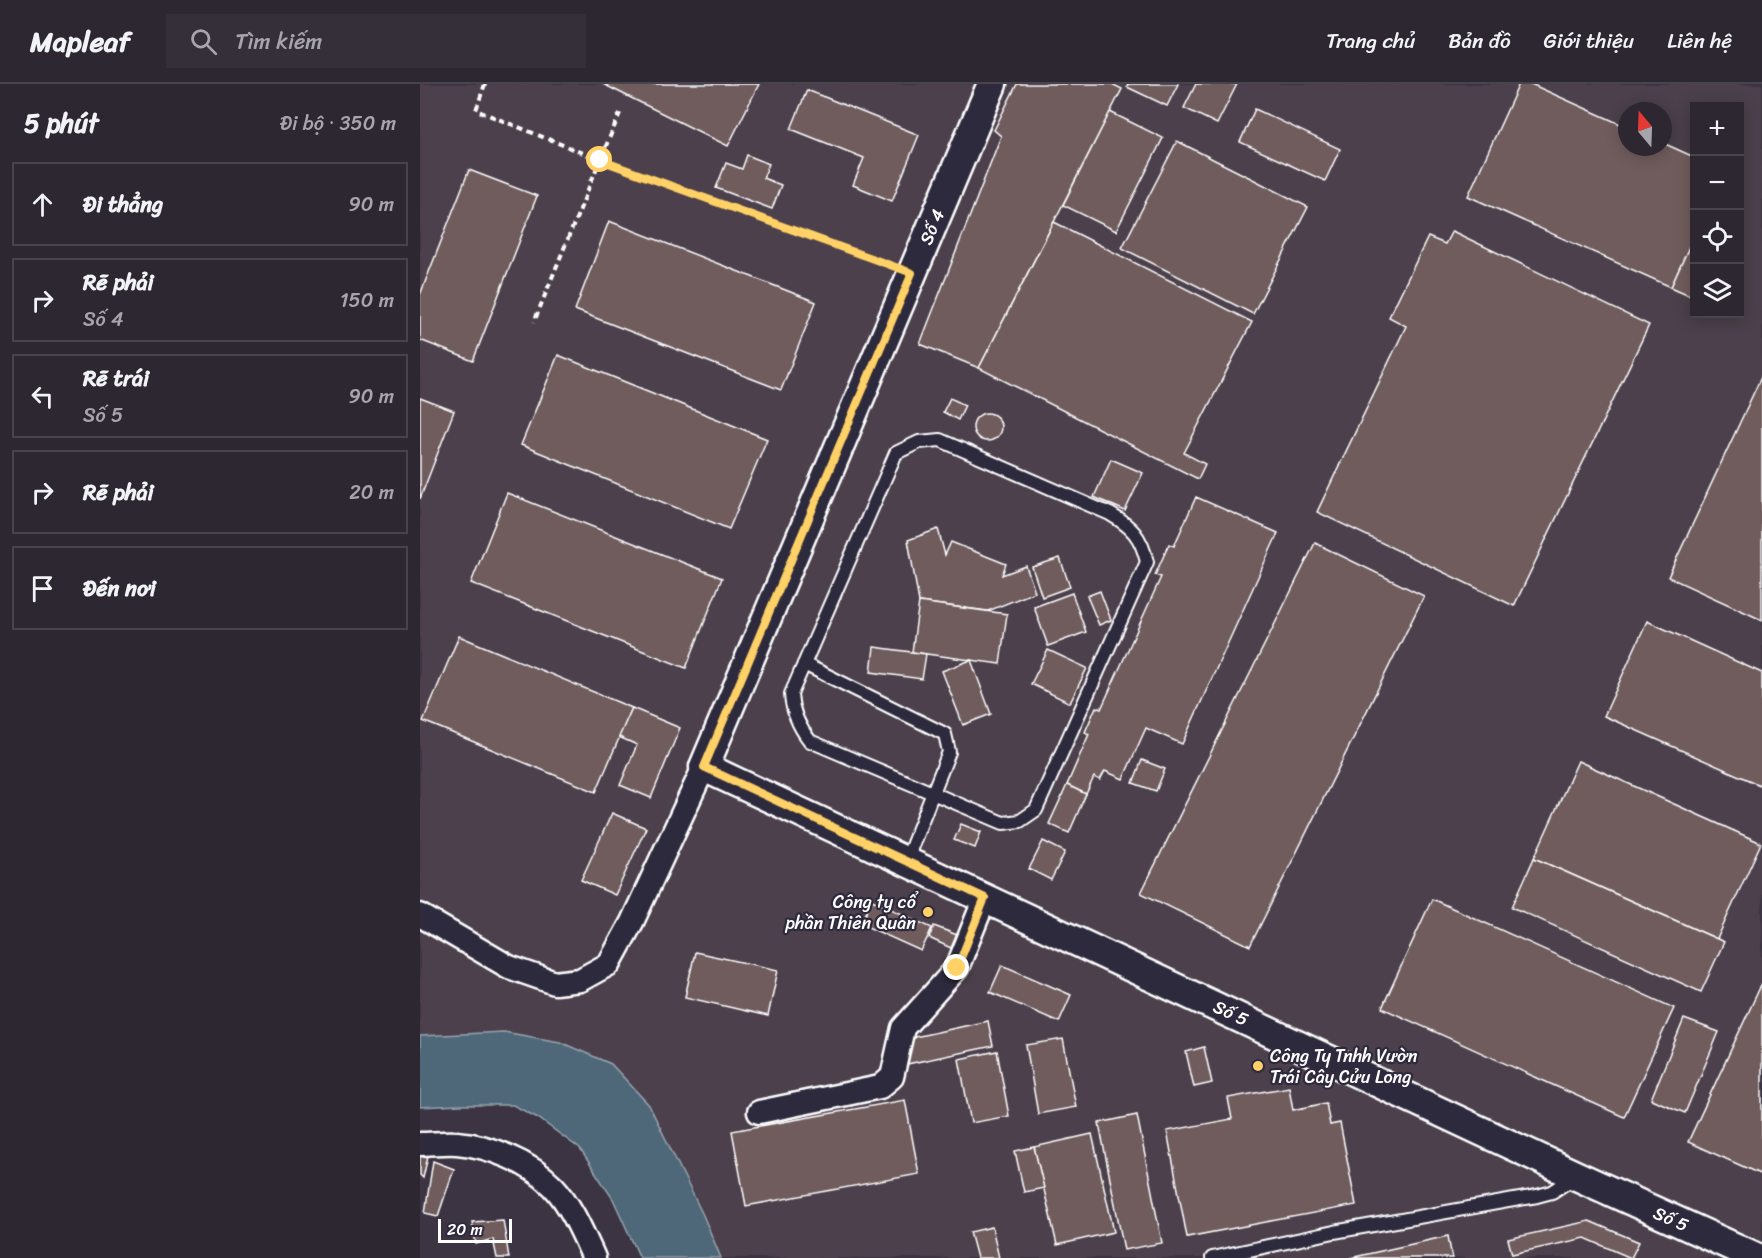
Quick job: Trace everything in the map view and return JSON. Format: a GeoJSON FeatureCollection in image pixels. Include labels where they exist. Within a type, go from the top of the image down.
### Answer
{"type":"FeatureCollection","features":[{"type":"Feature","properties":{"kind":"street","name":"Số 4"},"geometry":{"type":"LineString","coordinates":[[704,767],[992,84]]}},
{"type":"Feature","properties":{"kind":"street","name":"Số 5"},"geometry":{"type":"LineString","coordinates":[[704,767],[1577,1176],[1758,1258]]}},
{"type":"Feature","properties":{"kind":"street"},"geometry":{"type":"LineString","coordinates":[[420,915],[509,968],[555,982],[580,980],[609,964],[632,922],[704,767]]}},
{"type":"Feature","properties":{"kind":"street"},"geometry":{"type":"LineString","coordinates":[[759,1112],[880,1087],[892,1077],[903,1028],[957,968],[985,898]]}},
{"type":"Feature","properties":{"kind":"street"},"geometry":{"type":"LineString","coordinates":[[420,1144],[455,1143],[482,1147],[534,1170],[554,1187],[569,1209],[594,1258]]}},
{"type":"Feature","properties":{"kind":"lane"},"geometry":{"type":"LineString","coordinates":[[940,440],[1110,514],[1129,525],[1143,544],[1147,562],[1036,810],[1020,820],[1003,823],[934,794],[810,741],[799,727],[791,694],[896,453],[919,442],[940,440]]}},
{"type":"Feature","properties":{"kind":"lane"},"geometry":{"type":"LineString","coordinates":[[804,664],[945,734],[949,753],[906,861]]}},
{"type":"Feature","properties":{"kind":"lane"},"geometry":{"type":"LineString","coordinates":[[1212,1258],[1334,1232],[1537,1196],[1552,1192],[1577,1176]]}},
{"type":"Feature","properties":{"kind":"path"},"geometry":{"type":"LineString","coordinates":[[485,84],[476,110],[600,160],[912,273]]}},
{"type":"Feature","properties":{"kind":"path"},"geometry":{"type":"LineString","coordinates":[[534,322],[620,113]]}},
{"type":"Feature","properties":{"kind":"shaded area"},"geometry":{"type":"Polygon","coordinates":[[[420,84],[1762,84],[1762,1258],[721,1258],[703,1215],[649,1105],[560,1042],[504,1032],[420,1036],[420,84]]]}},
{"type":"Feature","properties":{"kind":"water"},"geometry":{"type":"Polygon","coordinates":[[[504,1032],[560,1042],[611,1064],[649,1105],[703,1215],[721,1258],[640,1258],[613,1199],[580,1149],[538,1118],[513,1105],[420,1107],[420,1036],[504,1032]]]}},
{"type":"Feature","properties":{"kind":"building"},"geometry":{"type":"Polygon","coordinates":[[[603,84],[759,84],[728,146],[603,84]]]}},
{"type":"Feature","properties":{"kind":"building"},"geometry":{"type":"Polygon","coordinates":[[[1017,84],[1112,84],[1122,89],[979,368],[920,344],[1001,136],[994,130],[1017,84]]]}},
{"type":"Feature","properties":{"kind":"building"},"geometry":{"type":"Polygon","coordinates":[[[1128,84],[1178,84],[1167,106],[1127,87],[1128,84]]]}},
{"type":"Feature","properties":{"kind":"building"},"geometry":{"type":"Polygon","coordinates":[[[1196,84],[1237,84],[1217,124],[1184,108],[1196,84]]]}},
{"type":"Feature","properties":{"kind":"building"},"geometry":{"type":"Polygon","coordinates":[[[1519,84],[1531,84],[1618,123],[1618,156],[1672,156],[1672,147],[1690,155],[1690,245],[1671,287],[1468,196],[1519,84]]]}},
{"type":"Feature","properties":{"kind":"building"},"geometry":{"type":"Polygon","coordinates":[[[807,90],[919,135],[892,201],[853,185],[864,158],[791,129],[807,90]]]}},
{"type":"Feature","properties":{"kind":"building"},"geometry":{"type":"Polygon","coordinates":[[[1255,109],[1340,149],[1325,181],[1240,142],[1255,109]]]}},
{"type":"Feature","properties":{"kind":"building"},"geometry":{"type":"Polygon","coordinates":[[[1110,112],[1163,138],[1116,231],[1063,205],[1110,112]]]}},
{"type":"Feature","properties":{"kind":"building"},"geometry":{"type":"Polygon","coordinates":[[[1177,141],[1308,207],[1253,314],[1122,248],[1177,141]]]}},
{"type":"Feature","properties":{"kind":"building"},"geometry":{"type":"Polygon","coordinates":[[[747,155],[769,164],[763,178],[781,185],[772,209],[716,188],[726,163],[742,169],[747,155]]]}},
{"type":"Feature","properties":{"kind":"building"},"geometry":{"type":"Polygon","coordinates":[[[469,170],[537,196],[473,361],[420,340],[420,295],[469,170]]]}},
{"type":"Feature","properties":{"kind":"building"},"geometry":{"type":"Polygon","coordinates":[[[609,221],[816,302],[781,390],[575,310],[609,221]]]}},
{"type":"Feature","properties":{"kind":"building"},"geometry":{"type":"Polygon","coordinates":[[[1054,222],[1252,322],[1184,453],[1205,464],[1198,479],[979,368],[1054,222]]]}},
{"type":"Feature","properties":{"kind":"building"},"geometry":{"type":"Polygon","coordinates":[[[1452,231],[1649,325],[1514,606],[1317,512],[1406,326],[1389,317],[1428,237],[1445,244],[1452,231]]]}},
{"type":"Feature","properties":{"kind":"building"},"geometry":{"type":"Polygon","coordinates":[[[1690,245],[1690,295],[1671,287],[1690,245]]]}},
{"type":"Feature","properties":{"kind":"building"},"geometry":{"type":"Polygon","coordinates":[[[558,355],[767,439],[729,529],[521,445],[558,355]]]}},
{"type":"Feature","properties":{"kind":"building"},"geometry":{"type":"Polygon","coordinates":[[[1762,375],[1762,620],[1668,577],[1762,375]]]}},
{"type":"Feature","properties":{"kind":"building"},"geometry":{"type":"Polygon","coordinates":[[[420,398],[454,411],[420,499],[420,398]]]}},
{"type":"Feature","properties":{"kind":"building"},"geometry":{"type":"Polygon","coordinates":[[[950,398],[965,405],[958,420],[943,412],[950,398]]]}},
{"type":"Feature","properties":{"kind":"building"},"geometry":{"type":"Polygon","coordinates":[[[987,413],[997,417],[1001,427],[997,437],[987,441],[977,437],[973,427],[977,417],[987,413]]]}},
{"type":"Feature","properties":{"kind":"building"},"geometry":{"type":"Polygon","coordinates":[[[1111,459],[1143,473],[1125,511],[1094,497],[1111,459]]]}},
{"type":"Feature","properties":{"kind":"building"},"geometry":{"type":"Polygon","coordinates":[[[507,493],[722,578],[686,668],[471,583],[507,493]]]}},
{"type":"Feature","properties":{"kind":"building"},"geometry":{"type":"Polygon","coordinates":[[[1196,497],[1278,533],[1182,744],[1146,728],[1123,779],[1105,771],[1100,780],[1094,777],[1086,794],[1067,785],[1089,734],[1085,732],[1096,707],[1101,709],[1161,577],[1155,575],[1169,544],[1174,546],[1196,497]]]}},
{"type":"Feature","properties":{"kind":"building"},"geometry":{"type":"Polygon","coordinates":[[[938,529],[945,555],[951,542],[1006,564],[1002,575],[1026,566],[1035,592],[988,611],[919,602],[908,540],[938,529]]]}},
{"type":"Feature","properties":{"kind":"building"},"geometry":{"type":"Polygon","coordinates":[[[1315,543],[1424,596],[1250,946],[1141,893],[1315,543]]]}},
{"type":"Feature","properties":{"kind":"building"},"geometry":{"type":"Polygon","coordinates":[[[1060,558],[1070,587],[1042,597],[1032,567],[1060,558]]]}},
{"type":"Feature","properties":{"kind":"building"},"geometry":{"type":"Polygon","coordinates":[[[1100,591],[1111,620],[1099,625],[1087,596],[1100,591]]]}},
{"type":"Feature","properties":{"kind":"building"},"geometry":{"type":"Polygon","coordinates":[[[1072,593],[1086,632],[1048,646],[1034,607],[1072,593]]]}},
{"type":"Feature","properties":{"kind":"building"},"geometry":{"type":"Polygon","coordinates":[[[919,602],[1007,614],[1000,664],[912,652],[919,602]]]}},
{"type":"Feature","properties":{"kind":"building"},"geometry":{"type":"Polygon","coordinates":[[[1647,621],[1762,673],[1762,786],[1604,716],[1647,621]]]}},
{"type":"Feature","properties":{"kind":"building"},"geometry":{"type":"Polygon","coordinates":[[[459,636],[632,708],[596,792],[423,721],[459,636]]]}},
{"type":"Feature","properties":{"kind":"building"},"geometry":{"type":"Polygon","coordinates":[[[874,647],[926,654],[922,679],[871,672],[874,647]]]}},
{"type":"Feature","properties":{"kind":"building"},"geometry":{"type":"Polygon","coordinates":[[[1048,650],[1087,668],[1070,703],[1031,684],[1048,650]]]}},
{"type":"Feature","properties":{"kind":"building"},"geometry":{"type":"Polygon","coordinates":[[[971,660],[991,714],[963,725],[942,671],[971,660]]]}},
{"type":"Feature","properties":{"kind":"building"},"geometry":{"type":"Polygon","coordinates":[[[632,708],[680,728],[651,798],[620,785],[637,745],[619,737],[632,708]]]}},
{"type":"Feature","properties":{"kind":"building"},"geometry":{"type":"Polygon","coordinates":[[[1142,760],[1165,769],[1156,791],[1133,783],[1142,760]]]}},
{"type":"Feature","properties":{"kind":"building"},"geometry":{"type":"Polygon","coordinates":[[[1578,761],[1761,843],[1717,939],[1534,858],[1578,761]]]}},
{"type":"Feature","properties":{"kind":"building"},"geometry":{"type":"Polygon","coordinates":[[[1067,785],[1086,794],[1069,833],[1049,824],[1067,785]]]}},
{"type":"Feature","properties":{"kind":"building"},"geometry":{"type":"Polygon","coordinates":[[[612,813],[646,828],[615,895],[581,880],[612,813]]]}},
{"type":"Feature","properties":{"kind":"building"},"geometry":{"type":"Polygon","coordinates":[[[961,824],[981,832],[975,848],[954,840],[961,824]]]}},
{"type":"Feature","properties":{"kind":"building"},"geometry":{"type":"Polygon","coordinates":[[[1043,841],[1065,852],[1051,880],[1029,869],[1043,841]]]}},
{"type":"Feature","properties":{"kind":"building"},"geometry":{"type":"Polygon","coordinates":[[[1534,858],[1724,942],[1701,992],[1512,907],[1534,858]]]}},
{"type":"Feature","properties":{"kind":"building"},"geometry":{"type":"Polygon","coordinates":[[[1432,899],[1674,1008],[1624,1117],[1382,1008],[1432,899]]]}},
{"type":"Feature","properties":{"kind":"building"},"geometry":{"type":"Polygon","coordinates":[[[872,900],[932,928],[921,951],[861,924],[872,900]]]}},
{"type":"Feature","properties":{"kind":"building"},"geometry":{"type":"Polygon","coordinates":[[[934,926],[957,935],[951,948],[929,938],[934,926]]]}},
{"type":"Feature","properties":{"kind":"building"},"geometry":{"type":"Polygon","coordinates":[[[695,952],[778,970],[768,1016],[685,997],[695,952]]]}},
{"type":"Feature","properties":{"kind":"building"},"geometry":{"type":"Polygon","coordinates":[[[1002,965],[1071,995],[1059,1022],[990,992],[1002,965]]]}},
{"type":"Feature","properties":{"kind":"building"},"geometry":{"type":"Polygon","coordinates":[[[1762,983],[1762,1175],[1688,1142],[1762,983]]]}},
{"type":"Feature","properties":{"kind":"building"},"geometry":{"type":"Polygon","coordinates":[[[1684,1019],[1719,1032],[1685,1113],[1651,1099],[1684,1019]]]}},
{"type":"Feature","properties":{"kind":"building"},"geometry":{"type":"Polygon","coordinates":[[[988,1021],[993,1046],[907,1064],[901,1040],[988,1021]]]}},
{"type":"Feature","properties":{"kind":"building"},"geometry":{"type":"Polygon","coordinates":[[[1063,1039],[1076,1107],[1038,1114],[1026,1045],[1063,1039]]]}},
{"type":"Feature","properties":{"kind":"building"},"geometry":{"type":"Polygon","coordinates":[[[1204,1047],[1212,1083],[1194,1087],[1186,1052],[1204,1047]]]}},
{"type":"Feature","properties":{"kind":"building"},"geometry":{"type":"Polygon","coordinates":[[[997,1051],[1009,1116],[971,1123],[959,1059],[997,1051]]]}},
{"type":"Feature","properties":{"kind":"building"},"geometry":{"type":"Polygon","coordinates":[[[1289,1087],[1293,1110],[1326,1103],[1330,1125],[1340,1123],[1356,1205],[1187,1237],[1167,1131],[1232,1119],[1228,1098],[1289,1087]]]}},
{"type":"Feature","properties":{"kind":"building"},"geometry":{"type":"Polygon","coordinates":[[[905,1100],[919,1174],[746,1206],[732,1131],[905,1100]]]}},
{"type":"Feature","properties":{"kind":"building"},"geometry":{"type":"Polygon","coordinates":[[[1137,1115],[1162,1243],[1124,1250],[1099,1123],[1137,1115]]]}},
{"type":"Feature","properties":{"kind":"building"},"geometry":{"type":"Polygon","coordinates":[[[1092,1134],[1114,1232],[1057,1245],[1034,1147],[1092,1134]]]}},
{"type":"Feature","properties":{"kind":"building"},"geometry":{"type":"Polygon","coordinates":[[[1034,1147],[1044,1188],[1024,1192],[1015,1151],[1034,1147]]]}},
{"type":"Feature","properties":{"kind":"building"},"geometry":{"type":"Polygon","coordinates":[[[420,1156],[428,1156],[423,1178],[420,1175],[420,1156]]]}},
{"type":"Feature","properties":{"kind":"building"},"geometry":{"type":"Polygon","coordinates":[[[433,1161],[454,1169],[438,1216],[425,1213],[433,1161]]]}},
{"type":"Feature","properties":{"kind":"building"},"geometry":{"type":"Polygon","coordinates":[[[503,1220],[509,1258],[497,1258],[493,1239],[476,1244],[472,1222],[503,1220]]]}},
{"type":"Feature","properties":{"kind":"building"},"geometry":{"type":"Polygon","coordinates":[[[1589,1221],[1639,1242],[1631,1258],[1585,1238],[1512,1254],[1508,1239],[1589,1221]]]}},
{"type":"Feature","properties":{"kind":"building"},"geometry":{"type":"Polygon","coordinates":[[[992,1227],[999,1258],[977,1258],[970,1232],[992,1227]]]}},
{"type":"Feature","properties":{"kind":"building"},"geometry":{"type":"Polygon","coordinates":[[[1448,1236],[1452,1258],[1350,1258],[1448,1236]]]}},
{"type":"Feature","properties":{"kind":"place","name":"Công ty cổ phần Thiên Quân"},"geometry":{"type":"Point","coordinates":[928,912]}},
{"type":"Feature","properties":{"kind":"place","name":"Công Ty Tnhh Vườn Trái Cây Cửu Long"},"geometry":{"type":"Point","coordinates":[1258,1066]}},
{"type":"Feature","properties":{"kind":"route"},"geometry":{"type":"LineString","coordinates":[[600,160],[912,273],[704,767],[985,898],[957,968]]}}]}
